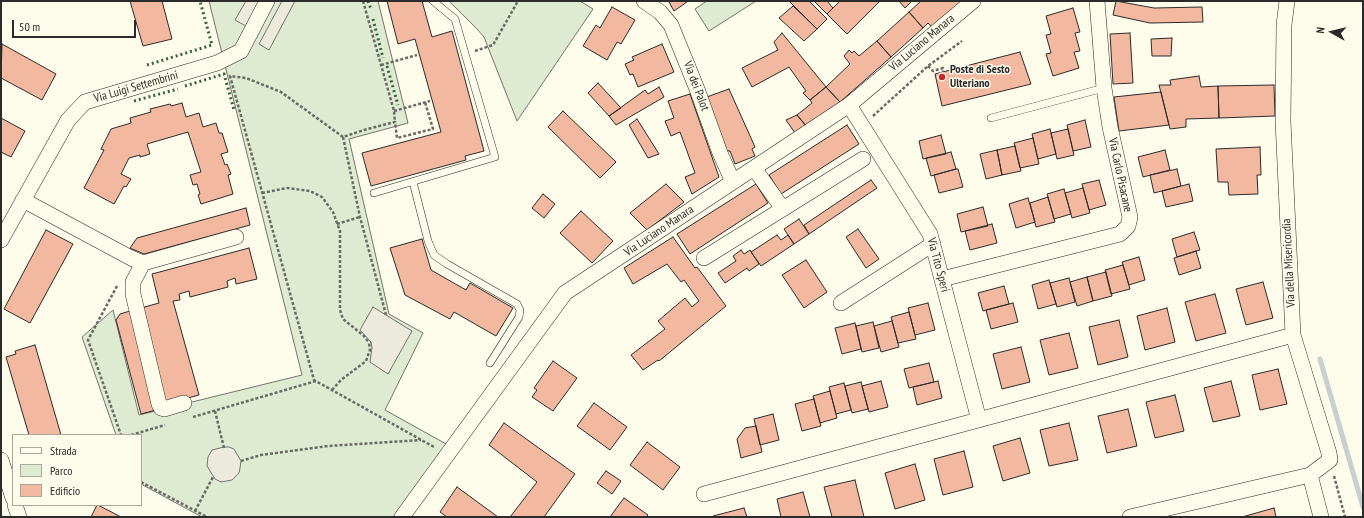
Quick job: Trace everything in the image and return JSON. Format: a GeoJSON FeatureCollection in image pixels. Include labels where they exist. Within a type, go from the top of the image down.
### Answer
{"type":"FeatureCollection","features":[{"type":"Feature","properties":{"kind":"street","name":"Via Luigi Settembrini"},"geometry":{"type":"LineString","coordinates":[[1,240],[68,120],[86,102],[217,64],[241,51],[266,1]]}},
{"type":"Feature","properties":{"kind":"street","name":"Via dei Palot"},"geometry":{"type":"LineString","coordinates":[[645,1],[660,12],[671,25],[698,89],[720,153],[733,182]]}},
{"type":"Feature","properties":{"kind":"street","name":"Via Luciano Manara"},"geometry":{"type":"LineString","coordinates":[[402,517],[565,293],[849,105],[973,1]]}},
{"type":"Feature","properties":{"kind":"street","name":"Via Carlo Pisacane"},"geometry":{"type":"LineString","coordinates":[[942,279],[1120,234],[1128,226],[1130,216],[1110,127],[1104,88],[1097,1]]}},
{"type":"Feature","properties":{"kind":"street","name":"Via della Misericordia"},"geometry":{"type":"LineString","coordinates":[[1288,1],[1284,25],[1283,121],[1293,335],[1330,460]]}},
{"type":"Feature","properties":{"kind":"street","name":"Via Tito Speri"},"geometry":{"type":"LineString","coordinates":[[849,105],[930,234],[979,420]]}},
{"type":"Feature","properties":{"kind":"street"},"geometry":{"type":"LineString","coordinates":[[704,258],[863,159]]}},
{"type":"Feature","properties":{"kind":"street"},"geometry":{"type":"LineString","coordinates":[[754,168],[783,210]]}},
{"type":"Feature","properties":{"kind":"street"},"geometry":{"type":"LineString","coordinates":[[23,200],[131,258],[142,262],[236,237]]}},
{"type":"Feature","properties":{"kind":"street"},"geometry":{"type":"LineString","coordinates":[[841,303],[933,244]]}},
{"type":"Feature","properties":{"kind":"street"},"geometry":{"type":"LineString","coordinates":[[142,262],[132,282],[133,294],[160,408],[164,409],[184,403]]}},
{"type":"Feature","properties":{"kind":"street"},"geometry":{"type":"LineString","coordinates":[[704,494],[1293,335]]}},
{"type":"Feature","properties":{"kind":"street"},"geometry":{"type":"LineString","coordinates":[[1,460],[12,495]]}},
{"type":"Feature","properties":{"kind":"street"},"geometry":{"type":"LineString","coordinates":[[1130,517],[1310,475],[1330,460]]}},
{"type":"Feature","properties":{"kind":"street"},"geometry":{"type":"LineString","coordinates":[[1310,475],[1321,517]]}},
{"type":"Feature","properties":{"kind":"street"},"geometry":{"type":"LineString","coordinates":[[15,506],[19,517]]}},
{"type":"Feature","properties":{"kind":"lane"},"geometry":{"type":"LineString","coordinates":[[374,193],[495,157],[455,19],[433,1]]}},
{"type":"Feature","properties":{"kind":"lane"},"geometry":{"type":"LineString","coordinates":[[991,118],[1104,88]]}},
{"type":"Feature","properties":{"kind":"lane"},"geometry":{"type":"LineString","coordinates":[[413,182],[428,242],[434,255],[517,304],[520,310],[519,317],[490,363]]}},
{"type":"Feature","properties":{"kind":"path"},"geometry":{"type":"LineString","coordinates":[[363,1],[394,111],[395,122]]}},
{"type":"Feature","properties":{"kind":"path"},"geometry":{"type":"LineString","coordinates":[[466,54],[493,44],[518,1]]}},
{"type":"Feature","properties":{"kind":"path"},"geometry":{"type":"LineString","coordinates":[[862,125],[928,66],[962,41]]}},
{"type":"Feature","properties":{"kind":"path"},"geometry":{"type":"LineString","coordinates":[[381,65],[416,55]]}},
{"type":"Feature","properties":{"kind":"path"},"geometry":{"type":"LineString","coordinates":[[928,66],[933,71],[943,68],[943,72]]}},
{"type":"Feature","properties":{"kind":"path"},"geometry":{"type":"LineString","coordinates":[[343,137],[281,92],[246,78],[230,76],[314,380],[448,454]]}},
{"type":"Feature","properties":{"kind":"path"},"geometry":{"type":"LineString","coordinates":[[394,111],[430,101]]}},
{"type":"Feature","properties":{"kind":"path"},"geometry":{"type":"LineString","coordinates":[[262,193],[287,188],[310,192],[322,198],[334,212],[340,231],[340,310],[343,319],[364,336],[370,343],[370,350],[366,361],[341,380],[332,390]]}},
{"type":"Feature","properties":{"kind":"path"},"geometry":{"type":"LineString","coordinates":[[337,224],[360,217]]}},
{"type":"Feature","properties":{"kind":"path"},"geometry":{"type":"LineString","coordinates":[[117,286],[88,340],[121,434]]}},
{"type":"Feature","properties":{"kind":"path"},"geometry":{"type":"LineString","coordinates":[[192,417],[316,382]]}},
{"type":"Feature","properties":{"kind":"path"},"geometry":{"type":"LineString","coordinates":[[215,411],[224,448]]}},
{"type":"Feature","properties":{"kind":"path"},"geometry":{"type":"LineString","coordinates":[[134,434],[169,424]]}},
{"type":"Feature","properties":{"kind":"path"},"geometry":{"type":"LineString","coordinates":[[241,461],[261,455],[328,446],[422,440]]}},
{"type":"Feature","properties":{"kind":"path"},"geometry":{"type":"LineString","coordinates":[[1330,460],[1345,517]]}},
{"type":"Feature","properties":{"kind":"path"},"geometry":{"type":"LineString","coordinates":[[195,511],[214,477]]}},
{"type":"Feature","properties":{"kind":"path"},"geometry":{"type":"LineString","coordinates":[[142,483],[207,517]]}},
{"type":"Feature","properties":{"kind":"green space"},"geometry":{"type":"Polygon","coordinates":[[[209,1],[378,1],[408,123],[349,139],[389,314],[423,333],[385,410],[448,445],[393,517],[202,517],[142,485],[142,434],[116,434],[82,337],[113,310],[139,415],[302,375],[209,1]]]}},
{"type":"Feature","properties":{"kind":"green space"},"geometry":{"type":"Polygon","coordinates":[[[449,1],[580,1],[593,9],[517,121],[484,37],[449,1]]]}},
{"type":"Feature","properties":{"kind":"green space"},"geometry":{"type":"Polygon","coordinates":[[[707,1],[756,1],[709,31],[695,9],[707,1]]]}},
{"type":"Feature","properties":{"kind":"shaded area"},"geometry":{"type":"Polygon","coordinates":[[[246,1],[260,1],[246,26],[235,20],[246,1]]]}},
{"type":"Feature","properties":{"kind":"shaded area"},"geometry":{"type":"Polygon","coordinates":[[[282,1],[295,1],[269,50],[259,44],[282,1]]]}},
{"type":"Feature","properties":{"kind":"shaded area"},"geometry":{"type":"Polygon","coordinates":[[[373,307],[412,331],[388,374],[370,362],[372,348],[371,342],[360,330],[373,307]]]}},
{"type":"Feature","properties":{"kind":"shaded area"},"geometry":{"type":"Polygon","coordinates":[[[224,447],[234,449],[241,461],[239,473],[232,480],[221,482],[215,479],[207,466],[208,457],[212,450],[224,447]]]}},
{"type":"Feature","properties":{"kind":"building"},"geometry":{"type":"Polygon","coordinates":[[[130,1],[162,1],[172,39],[143,46],[130,1]]]}},
{"type":"Feature","properties":{"kind":"building"},"geometry":{"type":"Polygon","coordinates":[[[387,1],[422,1],[432,37],[452,31],[484,151],[465,156],[466,160],[371,186],[362,153],[441,132],[415,39],[398,44],[387,1]]]}},
{"type":"Feature","properties":{"kind":"building"},"geometry":{"type":"Polygon","coordinates":[[[789,1],[809,1],[827,19],[817,29],[789,1]]]}},
{"type":"Feature","properties":{"kind":"building"},"geometry":{"type":"Polygon","coordinates":[[[814,1],[827,1],[833,8],[827,14],[814,1]]]}},
{"type":"Feature","properties":{"kind":"building"},"geometry":{"type":"Polygon","coordinates":[[[840,1],[880,1],[847,34],[827,14],[840,1]]]}},
{"type":"Feature","properties":{"kind":"building"},"geometry":{"type":"Polygon","coordinates":[[[899,1],[912,1],[905,8],[899,1]]]}},
{"type":"Feature","properties":{"kind":"building"},"geometry":{"type":"Polygon","coordinates":[[[921,1],[962,1],[932,27],[928,23],[923,28],[909,12],[921,1]]]}},
{"type":"Feature","properties":{"kind":"building"},"geometry":{"type":"Polygon","coordinates":[[[1116,1],[1154,8],[1202,7],[1203,22],[1150,23],[1113,15],[1116,1]]]}},
{"type":"Feature","properties":{"kind":"building"},"geometry":{"type":"Polygon","coordinates":[[[669,2],[687,2],[674,11],[669,2]]]}},
{"type":"Feature","properties":{"kind":"building"},"geometry":{"type":"Polygon","coordinates":[[[793,6],[817,29],[804,41],[779,18],[793,6]]]}},
{"type":"Feature","properties":{"kind":"building"},"geometry":{"type":"Polygon","coordinates":[[[612,7],[635,20],[621,44],[617,42],[607,60],[583,46],[596,25],[600,28],[612,7]]]}},
{"type":"Feature","properties":{"kind":"building"},"geometry":{"type":"Polygon","coordinates":[[[1073,8],[1080,32],[1075,33],[1080,51],[1074,52],[1079,68],[1053,76],[1046,54],[1051,53],[1046,35],[1051,34],[1046,16],[1073,8]]]}},
{"type":"Feature","properties":{"kind":"building"},"geometry":{"type":"Polygon","coordinates":[[[909,12],[923,28],[891,57],[877,41],[909,12]]]}},
{"type":"Feature","properties":{"kind":"building"},"geometry":{"type":"Polygon","coordinates":[[[782,33],[826,87],[810,100],[803,93],[806,91],[789,67],[752,87],[742,68],[778,50],[774,42],[782,33]]]}},
{"type":"Feature","properties":{"kind":"building"},"geometry":{"type":"Polygon","coordinates":[[[1130,33],[1133,83],[1113,84],[1110,34],[1130,33]]]}},
{"type":"Feature","properties":{"kind":"building"},"geometry":{"type":"Polygon","coordinates":[[[1172,38],[1171,56],[1152,56],[1151,39],[1172,38]]]}},
{"type":"Feature","properties":{"kind":"building"},"geometry":{"type":"Polygon","coordinates":[[[877,41],[891,57],[840,102],[826,87],[850,64],[844,56],[849,50],[852,53],[854,51],[859,56],[877,41]]]}},
{"type":"Feature","properties":{"kind":"building"},"geometry":{"type":"Polygon","coordinates":[[[2,44],[56,74],[42,100],[1,78],[2,44]]]}},
{"type":"Feature","properties":{"kind":"building"},"geometry":{"type":"Polygon","coordinates":[[[662,44],[674,72],[638,87],[633,74],[630,75],[625,64],[634,60],[632,57],[662,44]]]}},
{"type":"Feature","properties":{"kind":"building"},"geometry":{"type":"Polygon","coordinates":[[[1020,52],[1031,84],[942,106],[935,74],[1020,52]]]}},
{"type":"Feature","properties":{"kind":"building"},"geometry":{"type":"Polygon","coordinates":[[[1199,76],[1201,87],[1218,86],[1219,118],[1186,119],[1186,127],[1170,129],[1159,85],[1171,85],[1170,80],[1199,76]]]}},
{"type":"Feature","properties":{"kind":"building"},"geometry":{"type":"Polygon","coordinates":[[[598,83],[621,108],[609,116],[588,93],[598,83]]]}},
{"type":"Feature","properties":{"kind":"building"},"geometry":{"type":"Polygon","coordinates":[[[1274,85],[1275,116],[1219,118],[1218,86],[1274,85]]]}},
{"type":"Feature","properties":{"kind":"building"},"geometry":{"type":"Polygon","coordinates":[[[659,87],[664,97],[616,125],[609,116],[645,90],[648,94],[659,87]]]}},
{"type":"Feature","properties":{"kind":"building"},"geometry":{"type":"Polygon","coordinates":[[[826,87],[840,102],[807,127],[797,115],[812,103],[810,100],[826,87]]]}},
{"type":"Feature","properties":{"kind":"building"},"geometry":{"type":"Polygon","coordinates":[[[729,89],[755,147],[752,149],[755,156],[735,164],[730,151],[726,151],[704,98],[729,89]]]}},
{"type":"Feature","properties":{"kind":"building"},"geometry":{"type":"Polygon","coordinates":[[[1161,92],[1169,125],[1119,131],[1114,97],[1161,92]]]}},
{"type":"Feature","properties":{"kind":"building"},"geometry":{"type":"Polygon","coordinates":[[[690,94],[719,177],[692,194],[685,177],[695,173],[680,132],[671,136],[665,121],[674,118],[668,101],[690,94]]]}},
{"type":"Feature","properties":{"kind":"building"},"geometry":{"type":"Polygon","coordinates":[[[182,103],[186,117],[199,113],[203,127],[216,123],[219,133],[222,133],[228,152],[221,154],[225,165],[227,164],[231,174],[228,175],[233,194],[201,204],[197,184],[193,185],[190,175],[201,172],[188,132],[147,144],[150,154],[129,158],[121,174],[131,179],[126,187],[124,186],[114,204],[84,188],[104,150],[101,149],[111,129],[131,123],[130,118],[151,112],[150,109],[170,104],[171,106],[182,103]]]}},
{"type":"Feature","properties":{"kind":"building"},"geometry":{"type":"Polygon","coordinates":[[[563,111],[616,162],[600,178],[548,127],[563,111]]]}},
{"type":"Feature","properties":{"kind":"building"},"geometry":{"type":"Polygon","coordinates":[[[797,115],[807,127],[795,133],[786,120],[797,115]]]}},
{"type":"Feature","properties":{"kind":"building"},"geometry":{"type":"Polygon","coordinates":[[[1,118],[25,131],[11,157],[1,152],[1,118]]]}},
{"type":"Feature","properties":{"kind":"building"},"geometry":{"type":"Polygon","coordinates":[[[637,119],[659,154],[648,158],[629,125],[637,119]]]}},
{"type":"Feature","properties":{"kind":"building"},"geometry":{"type":"Polygon","coordinates":[[[1085,120],[1091,147],[1073,151],[1067,125],[1085,120]]]}},
{"type":"Feature","properties":{"kind":"building"},"geometry":{"type":"Polygon","coordinates":[[[847,125],[859,144],[781,194],[769,175],[847,125]]]}},
{"type":"Feature","properties":{"kind":"building"},"geometry":{"type":"Polygon","coordinates":[[[1050,129],[1056,154],[1038,159],[1032,134],[1050,129]]]}},
{"type":"Feature","properties":{"kind":"building"},"geometry":{"type":"Polygon","coordinates":[[[1068,129],[1074,155],[1057,159],[1051,133],[1068,129]]]}},
{"type":"Feature","properties":{"kind":"building"},"geometry":{"type":"Polygon","coordinates":[[[941,135],[946,154],[923,159],[919,141],[941,135]]]}},
{"type":"Feature","properties":{"kind":"building"},"geometry":{"type":"Polygon","coordinates":[[[1033,138],[1039,164],[1020,168],[1014,143],[1033,138]]]}},
{"type":"Feature","properties":{"kind":"building"},"geometry":{"type":"Polygon","coordinates":[[[1015,146],[1021,171],[1002,175],[997,150],[1015,146]]]}},
{"type":"Feature","properties":{"kind":"building"},"geometry":{"type":"Polygon","coordinates":[[[1260,147],[1261,175],[1257,175],[1258,194],[1229,195],[1228,182],[1218,182],[1216,149],[1260,147]]]}},
{"type":"Feature","properties":{"kind":"building"},"geometry":{"type":"Polygon","coordinates":[[[997,150],[1002,175],[986,179],[980,154],[997,150]]]}},
{"type":"Feature","properties":{"kind":"building"},"geometry":{"type":"Polygon","coordinates":[[[1165,150],[1170,170],[1143,177],[1138,157],[1165,150]]]}},
{"type":"Feature","properties":{"kind":"building"},"geometry":{"type":"Polygon","coordinates":[[[951,152],[956,169],[931,176],[926,158],[951,152]]]}},
{"type":"Feature","properties":{"kind":"building"},"geometry":{"type":"Polygon","coordinates":[[[958,169],[963,187],[939,193],[934,175],[958,169]]]}},
{"type":"Feature","properties":{"kind":"building"},"geometry":{"type":"Polygon","coordinates":[[[1177,169],[1181,186],[1154,193],[1150,175],[1177,169]]]}},
{"type":"Feature","properties":{"kind":"building"},"geometry":{"type":"Polygon","coordinates":[[[871,180],[877,188],[809,234],[804,225],[871,180]]]}},
{"type":"Feature","properties":{"kind":"building"},"geometry":{"type":"Polygon","coordinates":[[[1099,180],[1106,205],[1089,210],[1082,184],[1099,180]]]}},
{"type":"Feature","properties":{"kind":"building"},"geometry":{"type":"Polygon","coordinates":[[[666,184],[684,202],[647,230],[630,213],[666,184]]]}},
{"type":"Feature","properties":{"kind":"building"},"geometry":{"type":"Polygon","coordinates":[[[756,184],[768,203],[690,254],[677,234],[756,184]]]}},
{"type":"Feature","properties":{"kind":"building"},"geometry":{"type":"Polygon","coordinates":[[[1189,184],[1193,201],[1166,207],[1162,191],[1189,184]]]}},
{"type":"Feature","properties":{"kind":"building"},"geometry":{"type":"Polygon","coordinates":[[[1083,188],[1090,213],[1072,218],[1065,193],[1083,188]]]}},
{"type":"Feature","properties":{"kind":"building"},"geometry":{"type":"Polygon","coordinates":[[[1064,189],[1071,214],[1054,219],[1047,194],[1064,189]]]}},
{"type":"Feature","properties":{"kind":"building"},"geometry":{"type":"Polygon","coordinates":[[[543,194],[555,204],[544,218],[532,208],[543,194]]]}},
{"type":"Feature","properties":{"kind":"building"},"geometry":{"type":"Polygon","coordinates":[[[1048,197],[1055,222],[1036,227],[1030,203],[1048,197]]]}},
{"type":"Feature","properties":{"kind":"building"},"geometry":{"type":"Polygon","coordinates":[[[1028,198],[1035,222],[1016,228],[1009,204],[1028,198]]]}},
{"type":"Feature","properties":{"kind":"building"},"geometry":{"type":"Polygon","coordinates":[[[983,207],[988,226],[961,232],[957,214],[983,207]]]}},
{"type":"Feature","properties":{"kind":"building"},"geometry":{"type":"Polygon","coordinates":[[[246,208],[250,225],[144,254],[130,248],[137,238],[246,208]]]}},
{"type":"Feature","properties":{"kind":"building"},"geometry":{"type":"Polygon","coordinates":[[[581,211],[613,241],[592,263],[560,233],[581,211]]]}},
{"type":"Feature","properties":{"kind":"building"},"geometry":{"type":"Polygon","coordinates":[[[799,219],[809,234],[794,244],[784,229],[799,219]]]}},
{"type":"Feature","properties":{"kind":"building"},"geometry":{"type":"Polygon","coordinates":[[[992,224],[997,243],[970,250],[965,231],[992,224]]]}},
{"type":"Feature","properties":{"kind":"building"},"geometry":{"type":"Polygon","coordinates":[[[858,229],[879,259],[866,268],[846,237],[858,229]]]}},
{"type":"Feature","properties":{"kind":"building"},"geometry":{"type":"Polygon","coordinates":[[[46,230],[73,244],[30,323],[4,309],[46,230]]]}},
{"type":"Feature","properties":{"kind":"building"},"geometry":{"type":"Polygon","coordinates":[[[1194,232],[1200,250],[1177,257],[1172,239],[1194,232]]]}},
{"type":"Feature","properties":{"kind":"building"},"geometry":{"type":"Polygon","coordinates":[[[777,235],[781,240],[788,235],[794,244],[761,266],[751,252],[777,235]]]}},
{"type":"Feature","properties":{"kind":"building"},"geometry":{"type":"Polygon","coordinates":[[[673,237],[695,268],[697,267],[726,306],[659,361],[658,360],[643,370],[631,355],[665,329],[658,321],[685,298],[692,307],[699,301],[684,280],[681,282],[667,264],[633,284],[624,268],[673,237]]]}},
{"type":"Feature","properties":{"kind":"building"},"geometry":{"type":"Polygon","coordinates":[[[422,239],[431,270],[466,290],[470,283],[513,308],[496,336],[454,312],[450,319],[405,295],[390,248],[422,239]]]}},
{"type":"Feature","properties":{"kind":"building"},"geometry":{"type":"Polygon","coordinates":[[[249,248],[257,279],[236,284],[235,278],[227,281],[228,287],[190,297],[189,291],[179,294],[180,300],[173,301],[199,395],[166,404],[141,308],[159,303],[152,274],[249,248]]]}},
{"type":"Feature","properties":{"kind":"building"},"geometry":{"type":"Polygon","coordinates":[[[741,250],[744,254],[750,250],[759,264],[749,271],[747,268],[725,283],[718,273],[736,261],[733,256],[741,250]]]}},
{"type":"Feature","properties":{"kind":"building"},"geometry":{"type":"Polygon","coordinates":[[[1196,251],[1201,268],[1179,275],[1174,258],[1196,251]]]}},
{"type":"Feature","properties":{"kind":"building"},"geometry":{"type":"Polygon","coordinates":[[[1139,257],[1145,280],[1129,285],[1122,262],[1139,257]]]}},
{"type":"Feature","properties":{"kind":"building"},"geometry":{"type":"Polygon","coordinates":[[[806,260],[827,292],[804,308],[782,275],[806,260]]]}},
{"type":"Feature","properties":{"kind":"building"},"geometry":{"type":"Polygon","coordinates":[[[1123,265],[1130,289],[1111,294],[1105,270],[1123,265]]]}},
{"type":"Feature","properties":{"kind":"building"},"geometry":{"type":"Polygon","coordinates":[[[1106,272],[1112,296],[1093,301],[1087,277],[1106,272]]]}},
{"type":"Feature","properties":{"kind":"building"},"geometry":{"type":"Polygon","coordinates":[[[1087,277],[1093,301],[1077,306],[1070,282],[1087,277]]]}},
{"type":"Feature","properties":{"kind":"building"},"geometry":{"type":"Polygon","coordinates":[[[1069,278],[1075,302],[1057,307],[1050,283],[1069,278]]]}},
{"type":"Feature","properties":{"kind":"building"},"geometry":{"type":"Polygon","coordinates":[[[1049,280],[1056,304],[1038,309],[1032,285],[1049,280]]]}},
{"type":"Feature","properties":{"kind":"building"},"geometry":{"type":"Polygon","coordinates":[[[1263,282],[1273,318],[1246,325],[1236,289],[1263,282]]]}},
{"type":"Feature","properties":{"kind":"building"},"geometry":{"type":"Polygon","coordinates":[[[1004,286],[1009,304],[983,311],[978,293],[1004,286]]]}},
{"type":"Feature","properties":{"kind":"building"},"geometry":{"type":"Polygon","coordinates":[[[1215,294],[1226,333],[1196,341],[1185,302],[1215,294]]]}},
{"type":"Feature","properties":{"kind":"building"},"geometry":{"type":"Polygon","coordinates":[[[928,303],[935,330],[915,335],[908,308],[928,303]]]}},
{"type":"Feature","properties":{"kind":"building"},"geometry":{"type":"Polygon","coordinates":[[[1013,303],[1018,322],[991,329],[986,310],[1013,303]]]}},
{"type":"Feature","properties":{"kind":"building"},"geometry":{"type":"Polygon","coordinates":[[[1167,308],[1175,342],[1145,350],[1137,316],[1167,308]]]}},
{"type":"Feature","properties":{"kind":"building"},"geometry":{"type":"Polygon","coordinates":[[[130,311],[156,410],[141,414],[116,320],[120,314],[130,311]]]}},
{"type":"Feature","properties":{"kind":"building"},"geometry":{"type":"Polygon","coordinates":[[[909,312],[916,339],[898,343],[891,317],[909,312]]]}},
{"type":"Feature","properties":{"kind":"building"},"geometry":{"type":"Polygon","coordinates":[[[1119,320],[1128,357],[1098,365],[1089,327],[1119,320]]]}},
{"type":"Feature","properties":{"kind":"building"},"geometry":{"type":"Polygon","coordinates":[[[892,321],[899,347],[881,352],[874,326],[892,321]]]}},
{"type":"Feature","properties":{"kind":"building"},"geometry":{"type":"Polygon","coordinates":[[[873,322],[879,348],[862,352],[856,326],[873,322]]]}},
{"type":"Feature","properties":{"kind":"building"},"geometry":{"type":"Polygon","coordinates":[[[855,323],[861,349],[842,354],[835,328],[855,323]]]}},
{"type":"Feature","properties":{"kind":"building"},"geometry":{"type":"Polygon","coordinates":[[[1069,333],[1078,368],[1049,375],[1040,340],[1069,333]]]}},
{"type":"Feature","properties":{"kind":"building"},"geometry":{"type":"Polygon","coordinates":[[[35,345],[61,434],[29,434],[6,357],[16,354],[15,351],[35,345]]]}},
{"type":"Feature","properties":{"kind":"building"},"geometry":{"type":"Polygon","coordinates":[[[1021,347],[1030,382],[1002,389],[993,354],[1021,347]]]}},
{"type":"Feature","properties":{"kind":"building"},"geometry":{"type":"Polygon","coordinates":[[[553,361],[577,378],[553,411],[532,397],[537,390],[534,388],[553,361]]]}},
{"type":"Feature","properties":{"kind":"building"},"geometry":{"type":"Polygon","coordinates":[[[929,363],[934,382],[909,388],[904,369],[929,363]]]}},
{"type":"Feature","properties":{"kind":"building"},"geometry":{"type":"Polygon","coordinates":[[[1278,369],[1287,404],[1260,410],[1252,375],[1278,369]]]}},
{"type":"Feature","properties":{"kind":"building"},"geometry":{"type":"Polygon","coordinates":[[[881,381],[888,407],[869,412],[862,386],[881,381]]]}},
{"type":"Feature","properties":{"kind":"building"},"geometry":{"type":"Polygon","coordinates":[[[938,381],[942,398],[917,405],[913,387],[938,381]]]}},
{"type":"Feature","properties":{"kind":"building"},"geometry":{"type":"Polygon","coordinates":[[[1231,381],[1240,416],[1213,422],[1204,388],[1231,381]]]}},
{"type":"Feature","properties":{"kind":"building"},"geometry":{"type":"Polygon","coordinates":[[[861,382],[868,409],[852,413],[845,386],[861,382]]]}},
{"type":"Feature","properties":{"kind":"building"},"geometry":{"type":"Polygon","coordinates":[[[844,383],[851,410],[836,414],[829,387],[844,383]]]}},
{"type":"Feature","properties":{"kind":"building"},"geometry":{"type":"Polygon","coordinates":[[[830,391],[837,418],[820,423],[813,396],[830,391]]]}},
{"type":"Feature","properties":{"kind":"building"},"geometry":{"type":"Polygon","coordinates":[[[1175,395],[1184,431],[1155,438],[1146,402],[1175,395]]]}},
{"type":"Feature","properties":{"kind":"building"},"geometry":{"type":"Polygon","coordinates":[[[814,399],[821,426],[802,431],[795,404],[814,399]]]}},
{"type":"Feature","properties":{"kind":"building"},"geometry":{"type":"Polygon","coordinates":[[[594,403],[627,427],[610,450],[577,426],[594,403]]]}},
{"type":"Feature","properties":{"kind":"building"},"geometry":{"type":"Polygon","coordinates":[[[1128,409],[1137,446],[1107,453],[1098,416],[1128,409]]]}},
{"type":"Feature","properties":{"kind":"building"},"geometry":{"type":"Polygon","coordinates":[[[773,414],[779,440],[760,445],[754,419],[773,414]]]}},
{"type":"Feature","properties":{"kind":"building"},"geometry":{"type":"Polygon","coordinates":[[[504,423],[575,474],[544,517],[510,517],[537,482],[489,445],[504,423]]]}},
{"type":"Feature","properties":{"kind":"building"},"geometry":{"type":"Polygon","coordinates":[[[1069,423],[1078,460],[1049,466],[1040,430],[1069,423]]]}},
{"type":"Feature","properties":{"kind":"building"},"geometry":{"type":"Polygon","coordinates":[[[756,426],[762,452],[741,458],[737,439],[745,428],[756,426]]]}},
{"type":"Feature","properties":{"kind":"building"},"geometry":{"type":"Polygon","coordinates":[[[1020,438],[1030,473],[1003,481],[993,446],[1020,438]]]}},
{"type":"Feature","properties":{"kind":"building"},"geometry":{"type":"Polygon","coordinates":[[[647,442],[680,467],[663,490],[630,465],[647,442]]]}},
{"type":"Feature","properties":{"kind":"building"},"geometry":{"type":"Polygon","coordinates":[[[964,451],[973,487],[943,495],[934,459],[964,451]]]}},
{"type":"Feature","properties":{"kind":"building"},"geometry":{"type":"Polygon","coordinates":[[[915,464],[925,500],[895,509],[885,473],[915,464]]]}},
{"type":"Feature","properties":{"kind":"building"},"geometry":{"type":"Polygon","coordinates":[[[606,471],[621,481],[612,494],[597,483],[606,471]]]}},
{"type":"Feature","properties":{"kind":"building"},"geometry":{"type":"Polygon","coordinates":[[[855,480],[864,517],[832,517],[824,487],[855,480]]]}},
{"type":"Feature","properties":{"kind":"building"},"geometry":{"type":"Polygon","coordinates":[[[457,487],[498,517],[447,517],[440,512],[457,487]]]}},
{"type":"Feature","properties":{"kind":"building"},"geometry":{"type":"Polygon","coordinates":[[[803,492],[810,517],[781,517],[777,499],[803,492]]]}},
{"type":"Feature","properties":{"kind":"building"},"geometry":{"type":"Polygon","coordinates":[[[624,498],[648,515],[646,517],[610,517],[624,498]]]}},
{"type":"Feature","properties":{"kind":"building"},"geometry":{"type":"Polygon","coordinates":[[[96,506],[100,506],[121,517],[91,517],[96,506]]]}},
{"type":"Feature","properties":{"kind":"building"},"geometry":{"type":"Polygon","coordinates":[[[744,508],[747,517],[713,517],[713,516],[744,508]]]}},
{"type":"Feature","properties":{"kind":"building"},"geometry":{"type":"Polygon","coordinates":[[[1274,508],[1276,517],[1242,517],[1274,508]]]}},
{"type":"Feature","properties":{"kind":"waterway"},"geometry":{"type":"LineString","coordinates":[[1320,359],[1363,507]]}},
{"type":"Feature","properties":{"kind":"hedge"},"geometry":{"type":"LineString","coordinates":[[147,65],[212,45],[200,1]]}},
{"type":"Feature","properties":{"kind":"hedge"},"geometry":{"type":"LineString","coordinates":[[368,1],[371,9]]}},
{"type":"Feature","properties":{"kind":"hedge"},"geometry":{"type":"LineString","coordinates":[[373,19],[383,58]]}},
{"type":"Feature","properties":{"kind":"hedge"},"geometry":{"type":"LineString","coordinates":[[387,66],[398,105]]}},
{"type":"Feature","properties":{"kind":"hedge"},"geometry":{"type":"LineString","coordinates":[[185,86],[224,74],[234,110]]}},
{"type":"Feature","properties":{"kind":"hedge"},"geometry":{"type":"LineString","coordinates":[[134,101],[178,89]]}},
{"type":"Feature","properties":{"kind":"place","name":"Poste di Sesto Ulteriano"},"geometry":{"type":"Point","coordinates":[942,77]}}]}
